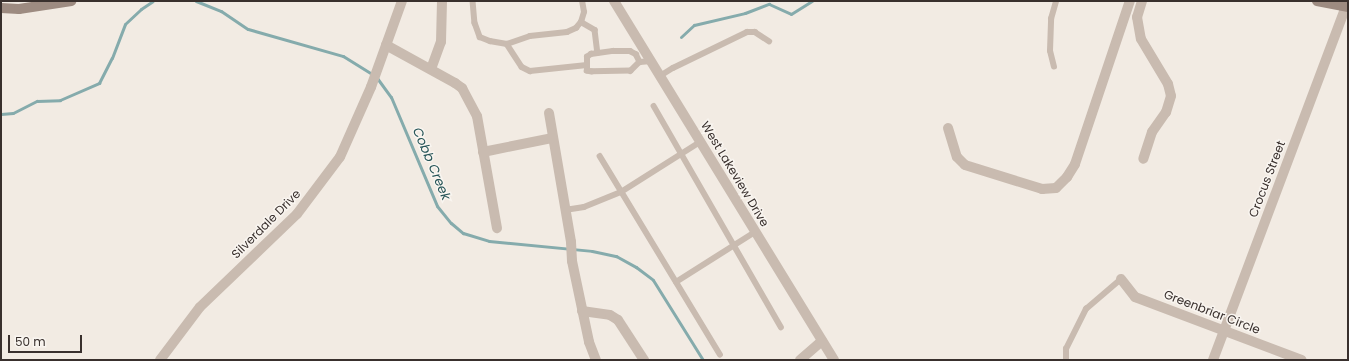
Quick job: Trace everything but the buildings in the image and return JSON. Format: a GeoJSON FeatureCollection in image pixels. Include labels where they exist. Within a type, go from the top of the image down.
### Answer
{"type":"FeatureCollection","features":[{"type":"Feature","properties":{"kind":"main road"},"geometry":{"type":"LineString","coordinates":[[2,6],[19,9],[71,1]]}},
{"type":"Feature","properties":{"kind":"main road"},"geometry":{"type":"LineString","coordinates":[[1317,1],[1347,7]]}},
{"type":"Feature","properties":{"kind":"street","name":"Silverdale Drive"},"geometry":{"type":"LineString","coordinates":[[160,360],[200,307],[281,230],[319,187],[340,157],[371,87],[402,1]]}},
{"type":"Feature","properties":{"kind":"street"},"geometry":{"type":"LineString","coordinates":[[431,69],[441,42],[442,1]]}},
{"type":"Feature","properties":{"kind":"street","name":"West Lakeview Drive"},"geometry":{"type":"LineString","coordinates":[[614,1],[754,232],[834,360]]}},
{"type":"Feature","properties":{"kind":"street"},"geometry":{"type":"LineString","coordinates":[[948,128],[957,157],[964,165],[1042,189],[1056,188],[1067,177],[1074,164],[1130,1]]}},
{"type":"Feature","properties":{"kind":"street"},"geometry":{"type":"LineString","coordinates":[[1142,1],[1137,18],[1141,39],[1168,84],[1171,96],[1166,112],[1152,132],[1143,159]]}},
{"type":"Feature","properties":{"kind":"street","name":"Crocus Street"},"geometry":{"type":"LineString","coordinates":[[1213,360],[1347,7]]}},
{"type":"Feature","properties":{"kind":"street"},"geometry":{"type":"LineString","coordinates":[[386,45],[431,69],[462,88],[477,116],[497,228]]}},
{"type":"Feature","properties":{"kind":"street"},"geometry":{"type":"LineString","coordinates":[[549,112],[552,138],[571,242],[572,261],[589,342],[596,360]]}},
{"type":"Feature","properties":{"kind":"street"},"geometry":{"type":"LineString","coordinates":[[483,152],[552,138]]}},
{"type":"Feature","properties":{"kind":"street","name":"Greenbriar Circle"},"geometry":{"type":"LineString","coordinates":[[1122,279],[1135,297],[1302,360]]}},
{"type":"Feature","properties":{"kind":"street"},"geometry":{"type":"LineString","coordinates":[[582,312],[610,315],[618,320],[644,360]]}},
{"type":"Feature","properties":{"kind":"street"},"geometry":{"type":"LineString","coordinates":[[800,360],[822,341]]}},
{"type":"Feature","properties":{"kind":"lane"},"geometry":{"type":"LineString","coordinates":[[473,1],[475,23],[480,37],[490,41],[507,44],[530,36],[567,32],[576,28],[581,22],[584,12],[582,1]]}},
{"type":"Feature","properties":{"kind":"lane"},"geometry":{"type":"LineString","coordinates":[[1054,67],[1050,45],[1051,19],[1056,1]]}},
{"type":"Feature","properties":{"kind":"lane"},"geometry":{"type":"LineString","coordinates":[[581,22],[595,30],[598,53]]}},
{"type":"Feature","properties":{"kind":"lane"},"geometry":{"type":"LineString","coordinates":[[660,76],[673,68],[747,32],[755,32],[769,41]]}},
{"type":"Feature","properties":{"kind":"lane"},"geometry":{"type":"LineString","coordinates":[[507,44],[522,67],[530,72],[587,65]]}},
{"type":"Feature","properties":{"kind":"lane"},"geometry":{"type":"LineString","coordinates":[[640,62],[636,54],[630,52],[613,51],[598,53],[587,56],[587,70],[592,72],[631,71],[640,62],[651,61]]}},
{"type":"Feature","properties":{"kind":"lane"},"geometry":{"type":"LineString","coordinates":[[654,106],[781,327]]}},
{"type":"Feature","properties":{"kind":"lane"},"geometry":{"type":"LineString","coordinates":[[565,210],[584,207],[621,192],[700,142]]}},
{"type":"Feature","properties":{"kind":"lane"},"geometry":{"type":"LineString","coordinates":[[600,156],[720,354]]}},
{"type":"Feature","properties":{"kind":"lane"},"geometry":{"type":"LineString","coordinates":[[676,282],[754,232]]}},
{"type":"Feature","properties":{"kind":"lane"},"geometry":{"type":"LineString","coordinates":[[1066,360],[1066,349],[1086,309],[1122,279]]}},
{"type":"Feature","properties":{"kind":"waterway","name":"Cobb Creek"},"geometry":{"type":"LineString","coordinates":[[1,114],[13,113],[37,101],[60,100],[99,83],[112,58],[125,24],[141,9],[153,1]]}},
{"type":"Feature","properties":{"kind":"waterway","name":"Cobb Creek"},"geometry":{"type":"LineString","coordinates":[[196,1],[221,11],[248,29],[343,56],[373,75]]}},
{"type":"Feature","properties":{"kind":"waterway"},"geometry":{"type":"LineString","coordinates":[[681,37],[694,25],[745,13],[769,4],[791,14],[812,1]]}},
{"type":"Feature","properties":{"kind":"waterway","name":"Cobb Creek"},"geometry":{"type":"LineString","coordinates":[[377,78],[391,97],[437,206],[451,223],[463,233],[489,241],[592,251],[616,256],[636,267],[653,280],[703,360]]}}]}
